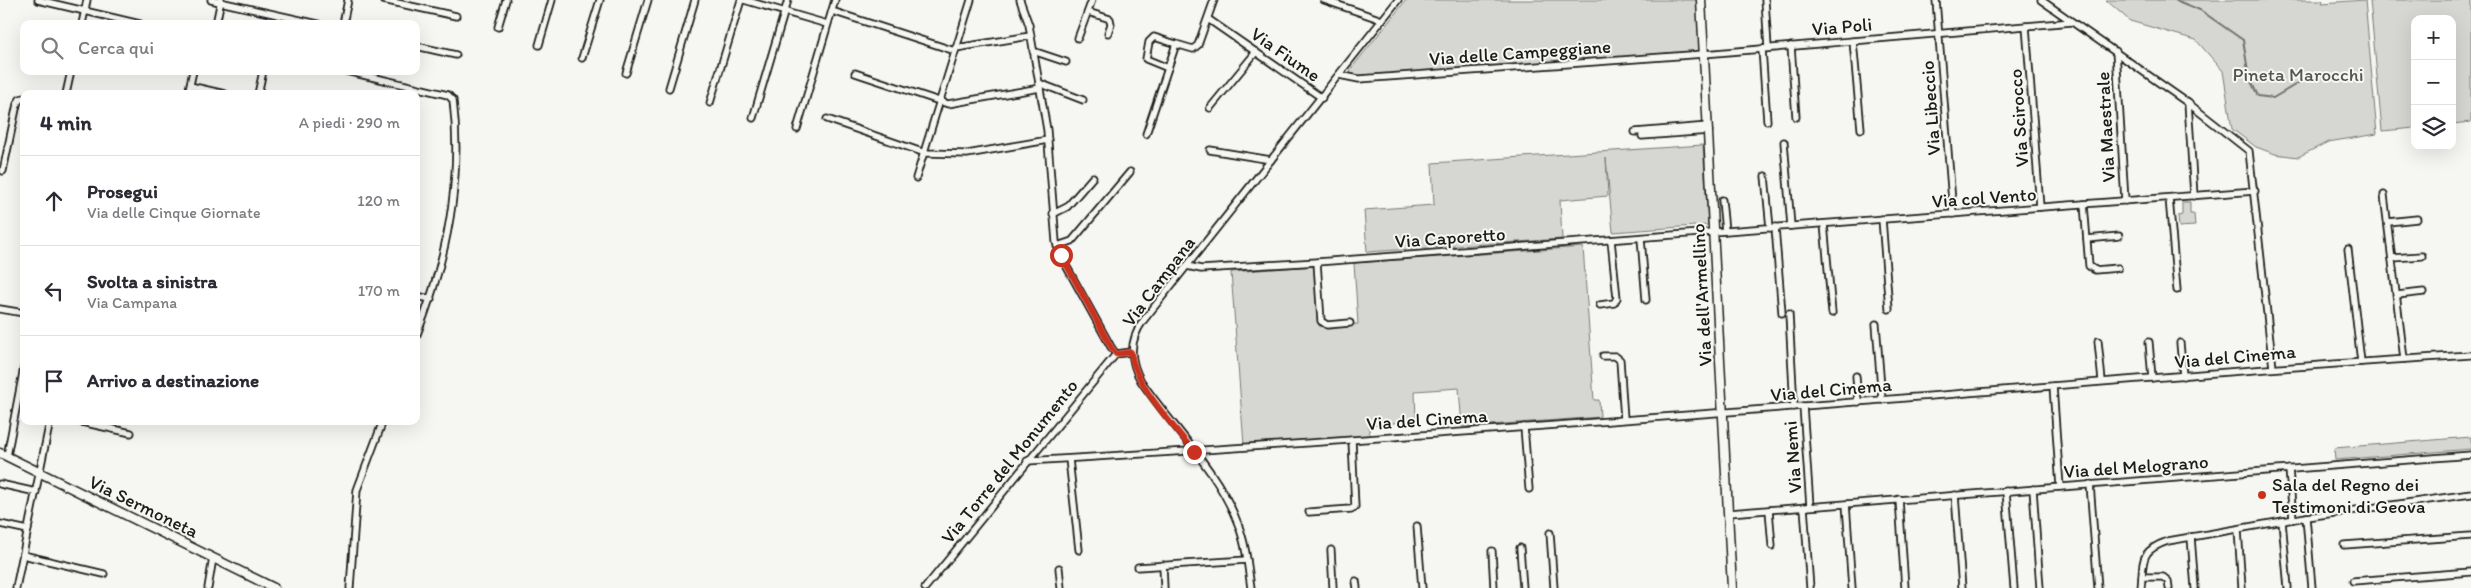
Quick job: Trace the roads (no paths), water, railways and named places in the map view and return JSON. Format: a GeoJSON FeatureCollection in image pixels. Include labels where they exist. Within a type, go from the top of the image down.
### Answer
{"type":"FeatureCollection","features":[{"type":"Feature","properties":{"kind":"street"},"geometry":{"type":"LineString","coordinates":[[38,0],[123,20]]}},
{"type":"Feature","properties":{"kind":"street"},"geometry":{"type":"LineString","coordinates":[[83,20],[87,0]]}},
{"type":"Feature","properties":{"kind":"street"},"geometry":{"type":"LineString","coordinates":[[211,0],[301,20]]}},
{"type":"Feature","properties":{"kind":"street"},"geometry":{"type":"LineString","coordinates":[[344,20],[348,0]]}},
{"type":"Feature","properties":{"kind":"street"},"geometry":{"type":"LineString","coordinates":[[384,0],[456,16]]}},
{"type":"Feature","properties":{"kind":"street"},"geometry":{"type":"LineString","coordinates":[[498,27],[506,0]]}},
{"type":"Feature","properties":{"kind":"street"},"geometry":{"type":"LineString","coordinates":[[539,45],[552,0]]}},
{"type":"Feature","properties":{"kind":"street"},"geometry":{"type":"LineString","coordinates":[[582,58],[600,0]]}},
{"type":"Feature","properties":{"kind":"street"},"geometry":{"type":"LineString","coordinates":[[626,73],[648,0]]}},
{"type":"Feature","properties":{"kind":"street"},"geometry":{"type":"LineString","coordinates":[[670,88],[695,0]]}},
{"type":"Feature","properties":{"kind":"street"},"geometry":{"type":"LineString","coordinates":[[710,103],[742,0],[827,24]]}},
{"type":"Feature","properties":{"kind":"street"},"geometry":{"type":"LineString","coordinates":[[753,118],[788,0]]}},
{"type":"Feature","properties":{"kind":"street"},"geometry":{"type":"LineString","coordinates":[[797,130],[835,0]]}},
{"type":"Feature","properties":{"kind":"street"},"geometry":{"type":"LineString","coordinates":[[916,178],[971,0]]}},
{"type":"Feature","properties":{"kind":"street"},"geometry":{"type":"LineString","coordinates":[[1020,0],[1040,85],[1048,140],[1057,246],[1116,354],[1131,352]]}},
{"type":"Feature","properties":{"kind":"street"},"geometry":{"type":"LineString","coordinates":[[1078,38],[1092,0]]}},
{"type":"Feature","properties":{"kind":"street"},"geometry":{"type":"LineString","coordinates":[[1168,68],[1146,59],[1150,42],[1154,37],[1193,49],[1198,47],[1214,0]]}},
{"type":"Feature","properties":{"kind":"street"},"geometry":{"type":"LineString","coordinates":[[1324,0],[1382,20]]}},
{"type":"Feature","properties":{"kind":"street","name":"Via Campana"},"geometry":{"type":"LineString","coordinates":[[1251,588],[1239,526],[1228,501],[1141,381],[1134,367],[1131,352],[1132,342],[1140,325],[1398,0]]}},
{"type":"Feature","properties":{"kind":"street","name":"Via dell'Armellino"},"geometry":{"type":"LineString","coordinates":[[1701,0],[1715,232],[1732,588]]}},
{"type":"Feature","properties":{"kind":"street"},"geometry":{"type":"LineString","coordinates":[[1765,0],[1767,120]]}},
{"type":"Feature","properties":{"kind":"street","name":"Via Libeccio"},"geometry":{"type":"LineString","coordinates":[[1936,0],[1953,214]]}},
{"type":"Feature","properties":{"kind":"street"},"geometry":{"type":"LineString","coordinates":[[2041,0],[2116,51],[2248,149],[2255,191],[2273,368]]}},
{"type":"Feature","properties":{"kind":"street"},"geometry":{"type":"LineString","coordinates":[[217,20],[221,1]]}},
{"type":"Feature","properties":{"kind":"street"},"geometry":{"type":"LineString","coordinates":[[832,11],[955,50],[1030,36]]}},
{"type":"Feature","properties":{"kind":"street"},"geometry":{"type":"LineString","coordinates":[[1088,12],[1110,19],[1111,24],[1108,33]]}},
{"type":"Feature","properties":{"kind":"street","name":"Via Fiume"},"geometry":{"type":"LineString","coordinates":[[1208,19],[1322,98]]}},
{"type":"Feature","properties":{"kind":"street","name":"Via Poli"},"geometry":{"type":"LineString","coordinates":[[1704,54],[2072,22]]}},
{"type":"Feature","properties":{"kind":"street","name":"Via Scirocco"},"geometry":{"type":"LineString","coordinates":[[2026,26],[2040,208]]}},
{"type":"Feature","properties":{"kind":"street"},"geometry":{"type":"LineString","coordinates":[[1853,40],[1861,129]]}},
{"type":"Feature","properties":{"kind":"street"},"geometry":{"type":"LineString","coordinates":[[1146,134],[1176,44]]}},
{"type":"Feature","properties":{"kind":"street"},"geometry":{"type":"LineString","coordinates":[[1791,46],[1796,117]]}},
{"type":"Feature","properties":{"kind":"street"},"geometry":{"type":"LineString","coordinates":[[420,47],[456,55]]}},
{"type":"Feature","properties":{"kind":"street","name":"Via Maestrale"},"geometry":{"type":"LineString","coordinates":[[2116,51],[2125,201]]}},
{"type":"Feature","properties":{"kind":"street"},"geometry":{"type":"LineString","coordinates":[[1033,52],[1066,62]]}},
{"type":"Feature","properties":{"kind":"street"},"geometry":{"type":"LineString","coordinates":[[1210,108],[1256,52]]}},
{"type":"Feature","properties":{"kind":"street","name":"Via delle Campeggiane"},"geometry":{"type":"LineString","coordinates":[[1340,75],[1357,79],[1704,54]]}},
{"type":"Feature","properties":{"kind":"street"},"geometry":{"type":"LineString","coordinates":[[855,73],[939,102],[957,104],[1040,85],[1083,100]]}},
{"type":"Feature","properties":{"kind":"street"},"geometry":{"type":"LineString","coordinates":[[67,90],[70,75]]}},
{"type":"Feature","properties":{"kind":"street"},"geometry":{"type":"LineString","coordinates":[[189,90],[192,75]]}},
{"type":"Feature","properties":{"kind":"street"},"geometry":{"type":"LineString","coordinates":[[259,90],[262,75]]}},
{"type":"Feature","properties":{"kind":"street"},"geometry":{"type":"LineString","coordinates":[[364,75],[448,94],[453,100],[457,151],[456,180],[442,258],[431,299],[420,327]]}},
{"type":"Feature","properties":{"kind":"street"},"geometry":{"type":"LineString","coordinates":[[190,86],[208,90]]}},
{"type":"Feature","properties":{"kind":"street"},"geometry":{"type":"LineString","coordinates":[[3,171],[17,104],[20,99]]}},
{"type":"Feature","properties":{"kind":"street"},"geometry":{"type":"LineString","coordinates":[[2188,103],[2194,196]]}},
{"type":"Feature","properties":{"kind":"street"},"geometry":{"type":"LineString","coordinates":[[827,118],[925,153],[967,154],[1048,140]]}},
{"type":"Feature","properties":{"kind":"street"},"geometry":{"type":"LineString","coordinates":[[1635,132],[1709,128]]}},
{"type":"Feature","properties":{"kind":"street"},"geometry":{"type":"LineString","coordinates":[[1642,136],[1709,128]]}},
{"type":"Feature","properties":{"kind":"street"},"geometry":{"type":"LineString","coordinates":[[1784,142],[1791,226]]}},
{"type":"Feature","properties":{"kind":"street"},"geometry":{"type":"LineString","coordinates":[[1210,150],[1271,160]]}},
{"type":"Feature","properties":{"kind":"street"},"geometry":{"type":"LineString","coordinates":[[1057,246],[1071,242],[1130,172]]}},
{"type":"Feature","properties":{"kind":"street"},"geometry":{"type":"LineString","coordinates":[[1765,176],[1785,314],[1794,407]]}},
{"type":"Feature","properties":{"kind":"street"},"geometry":{"type":"LineString","coordinates":[[1053,214],[1067,208],[1093,177]]}},
{"type":"Feature","properties":{"kind":"street","name":"Via col Vento"},"geometry":{"type":"LineString","coordinates":[[1715,232],[2255,191]]}},
{"type":"Feature","properties":{"kind":"street"},"geometry":{"type":"LineString","coordinates":[[2384,195],[2404,359]]}},
{"type":"Feature","properties":{"kind":"street"},"geometry":{"type":"LineString","coordinates":[[2170,198],[2177,290]]}},
{"type":"Feature","properties":{"kind":"street"},"geometry":{"type":"LineString","coordinates":[[1722,200],[1725,231]]}},
{"type":"Feature","properties":{"kind":"street"},"geometry":{"type":"LineString","coordinates":[[2084,204],[2088,263],[2095,270],[2118,268]]}},
{"type":"Feature","properties":{"kind":"street"},"geometry":{"type":"LineString","coordinates":[[1882,219],[1889,309]]}},
{"type":"Feature","properties":{"kind":"street"},"geometry":{"type":"LineString","coordinates":[[2388,222],[2416,219]]}},
{"type":"Feature","properties":{"kind":"street"},"geometry":{"type":"LineString","coordinates":[[1824,224],[1832,313]]}},
{"type":"Feature","properties":{"kind":"street","name":"Via Caporetto"},"geometry":{"type":"LineString","coordinates":[[1187,266],[1200,269],[1317,262],[1715,232]]}},
{"type":"Feature","properties":{"kind":"street"},"geometry":{"type":"LineString","coordinates":[[2087,239],[2119,236]]}},
{"type":"Feature","properties":{"kind":"street"},"geometry":{"type":"LineString","coordinates":[[1641,238],[1646,300]]}},
{"type":"Feature","properties":{"kind":"street"},"geometry":{"type":"LineString","coordinates":[[1600,305],[1612,303],[1616,300],[1612,240]]}},
{"type":"Feature","properties":{"kind":"street"},"geometry":{"type":"LineString","coordinates":[[2348,248],[2361,362]]}},
{"type":"Feature","properties":{"kind":"street"},"geometry":{"type":"LineString","coordinates":[[2392,258],[2422,256]]}},
{"type":"Feature","properties":{"kind":"street"},"geometry":{"type":"LineString","coordinates":[[1317,262],[1321,321],[1327,325],[1350,323]]}},
{"type":"Feature","properties":{"kind":"street"},"geometry":{"type":"LineString","coordinates":[[2397,295],[2424,292]]}},
{"type":"Feature","properties":{"kind":"street"},"geometry":{"type":"LineString","coordinates":[[420,297],[431,299]]}},
{"type":"Feature","properties":{"kind":"street"},"geometry":{"type":"LineString","coordinates":[[0,309],[20,312]]}},
{"type":"Feature","properties":{"kind":"street"},"geometry":{"type":"LineString","coordinates":[[1876,324],[1882,400]]}},
{"type":"Feature","properties":{"kind":"street"},"geometry":{"type":"LineString","coordinates":[[2098,341],[2102,381]]}},
{"type":"Feature","properties":{"kind":"street"},"geometry":{"type":"LineString","coordinates":[[2149,342],[2152,378]]}},
{"type":"Feature","properties":{"kind":"street"},"geometry":{"type":"LineString","coordinates":[[2180,343],[2183,376]]}},
{"type":"Feature","properties":{"kind":"street","name":"Via Torre del Monumento"},"geometry":{"type":"LineString","coordinates":[[925,588],[1116,354]]}},
{"type":"Feature","properties":{"kind":"street","name":"Via del Cinema"},"geometry":{"type":"LineString","coordinates":[[1028,461],[1194,452],[1794,407],[2273,368],[2471,355]]}},
{"type":"Feature","properties":{"kind":"street"},"geometry":{"type":"LineString","coordinates":[[1603,356],[1615,356],[1620,360],[1624,419]]}},
{"type":"Feature","properties":{"kind":"street"},"geometry":{"type":"LineString","coordinates":[[1856,376],[1858,402]]}},
{"type":"Feature","properties":{"kind":"street"},"geometry":{"type":"LineString","coordinates":[[4,454],[20,384]]}},
{"type":"Feature","properties":{"kind":"street"},"geometry":{"type":"LineString","coordinates":[[2053,386],[2060,487]]}},
{"type":"Feature","properties":{"kind":"street","name":"Via Nemi"},"geometry":{"type":"LineString","coordinates":[[1803,406],[1807,506]]}},
{"type":"Feature","properties":{"kind":"street"},"geometry":{"type":"LineString","coordinates":[[16,588],[49,425]]}},
{"type":"Feature","properties":{"kind":"street"},"geometry":{"type":"LineString","coordinates":[[95,425],[131,433]]}},
{"type":"Feature","properties":{"kind":"street"},"geometry":{"type":"LineString","coordinates":[[350,588],[357,490],[381,425]]}},
{"type":"Feature","properties":{"kind":"street"},"geometry":{"type":"LineString","coordinates":[[1524,427],[1529,489]]}},
{"type":"Feature","properties":{"kind":"street"},"geometry":{"type":"LineString","coordinates":[[1309,512],[1351,509],[1355,507],[1352,440]]}},
{"type":"Feature","properties":{"kind":"street","name":"Via Sermoneta"},"geometry":{"type":"LineString","coordinates":[[4,454],[274,588]]}},
{"type":"Feature","properties":{"kind":"street","name":"Via del Melograno"},"geometry":{"type":"LineString","coordinates":[[1729,513],[2471,455]]}},
{"type":"Feature","properties":{"kind":"street"},"geometry":{"type":"LineString","coordinates":[[1069,459],[1078,550]]}},
{"type":"Feature","properties":{"kind":"street"},"geometry":{"type":"LineString","coordinates":[[2289,469],[2293,519]]}},
{"type":"Feature","properties":{"kind":"street"},"geometry":{"type":"LineString","coordinates":[[0,484],[36,492]]}},
{"type":"Feature","properties":{"kind":"street"},"geometry":{"type":"LineString","coordinates":[[2090,484],[2098,588]]}},
{"type":"Feature","properties":{"kind":"street"},"geometry":{"type":"LineString","coordinates":[[2033,489],[2040,588]]}},
{"type":"Feature","properties":{"kind":"street"},"geometry":{"type":"LineString","coordinates":[[2006,491],[2014,588]]}},
{"type":"Feature","properties":{"kind":"street"},"geometry":{"type":"LineString","coordinates":[[2142,588],[2142,559],[2149,550],[2165,542],[2293,519],[2471,494]]}},
{"type":"Feature","properties":{"kind":"street"},"geometry":{"type":"LineString","coordinates":[[1955,495],[1962,588]]}},
{"type":"Feature","properties":{"kind":"street"},"geometry":{"type":"LineString","coordinates":[[1899,499],[1905,588]]}},
{"type":"Feature","properties":{"kind":"street"},"geometry":{"type":"LineString","coordinates":[[1846,504],[1852,588]]}},
{"type":"Feature","properties":{"kind":"street"},"geometry":{"type":"LineString","coordinates":[[1807,506],[1810,588]]}},
{"type":"Feature","properties":{"kind":"street"},"geometry":{"type":"LineString","coordinates":[[1769,510],[1772,546]]}},
{"type":"Feature","properties":{"kind":"street"},"geometry":{"type":"LineString","coordinates":[[2306,517],[2312,588]]}},
{"type":"Feature","properties":{"kind":"street"},"geometry":{"type":"LineString","coordinates":[[2282,521],[2288,588]]}},
{"type":"Feature","properties":{"kind":"street"},"geometry":{"type":"LineString","coordinates":[[0,524],[28,530]]}},
{"type":"Feature","properties":{"kind":"street"},"geometry":{"type":"LineString","coordinates":[[1417,526],[1422,588]]}},
{"type":"Feature","properties":{"kind":"street"},"geometry":{"type":"LineString","coordinates":[[2238,530],[2242,588]]}},
{"type":"Feature","properties":{"kind":"street"},"geometry":{"type":"LineString","coordinates":[[1550,533],[1554,588]]}},
{"type":"Feature","properties":{"kind":"street"},"geometry":{"type":"LineString","coordinates":[[2344,545],[2471,536]]}},
{"type":"Feature","properties":{"kind":"street"},"geometry":{"type":"LineString","coordinates":[[2191,537],[2195,588]]}},
{"type":"Feature","properties":{"kind":"street"},"geometry":{"type":"LineString","coordinates":[[1520,548],[1523,588]]}},
{"type":"Feature","properties":{"kind":"street"},"geometry":{"type":"LineString","coordinates":[[1331,550],[1333,588]]}},
{"type":"Feature","properties":{"kind":"street"},"geometry":{"type":"LineString","coordinates":[[1492,551],[1494,588]]}},
{"type":"Feature","properties":{"kind":"street"},"geometry":{"type":"LineString","coordinates":[[23,555],[104,574]]}},
{"type":"Feature","properties":{"kind":"street"},"geometry":{"type":"LineString","coordinates":[[208,588],[214,558]]}},
{"type":"Feature","properties":{"kind":"street"},"geometry":{"type":"LineString","coordinates":[[1138,567],[1247,560]]}},
{"type":"Feature","properties":{"kind":"street"},"geometry":{"type":"LineString","coordinates":[[1162,565],[1164,588]]}},
{"type":"Feature","properties":{"kind":"street"},"geometry":{"type":"LineString","coordinates":[[1060,568],[1061,588]]}},
{"type":"Feature","properties":{"kind":"street"},"geometry":{"type":"LineString","coordinates":[[2353,581],[2471,572]]}},
{"type":"Feature","properties":{"kind":"street"},"geometry":{"type":"LineString","coordinates":[[2142,577],[2164,577],[2168,581],[2168,588]]}},
{"type":"Feature","properties":{"kind":"street"},"geometry":{"type":"LineString","coordinates":[[1356,581],[1357,588]]}},
{"type":"Feature","properties":{"kind":"waterway"},"geometry":{"type":"LineString","coordinates":[[2175,0],[2200,10],[2243,40],[2249,77],[2258,96],[2273,98],[2300,82]]}},
{"type":"Feature","properties":{"kind":"place","name":"Sala del Regno dei Testimoni di Geova"},"geometry":{"type":"Point","coordinates":[2262,495]}},
{"type":"Feature","properties":{"kind":"park label","name":"Pineta Marocchi"},"geometry":{"type":"Point","coordinates":[2298,74]}}]}
